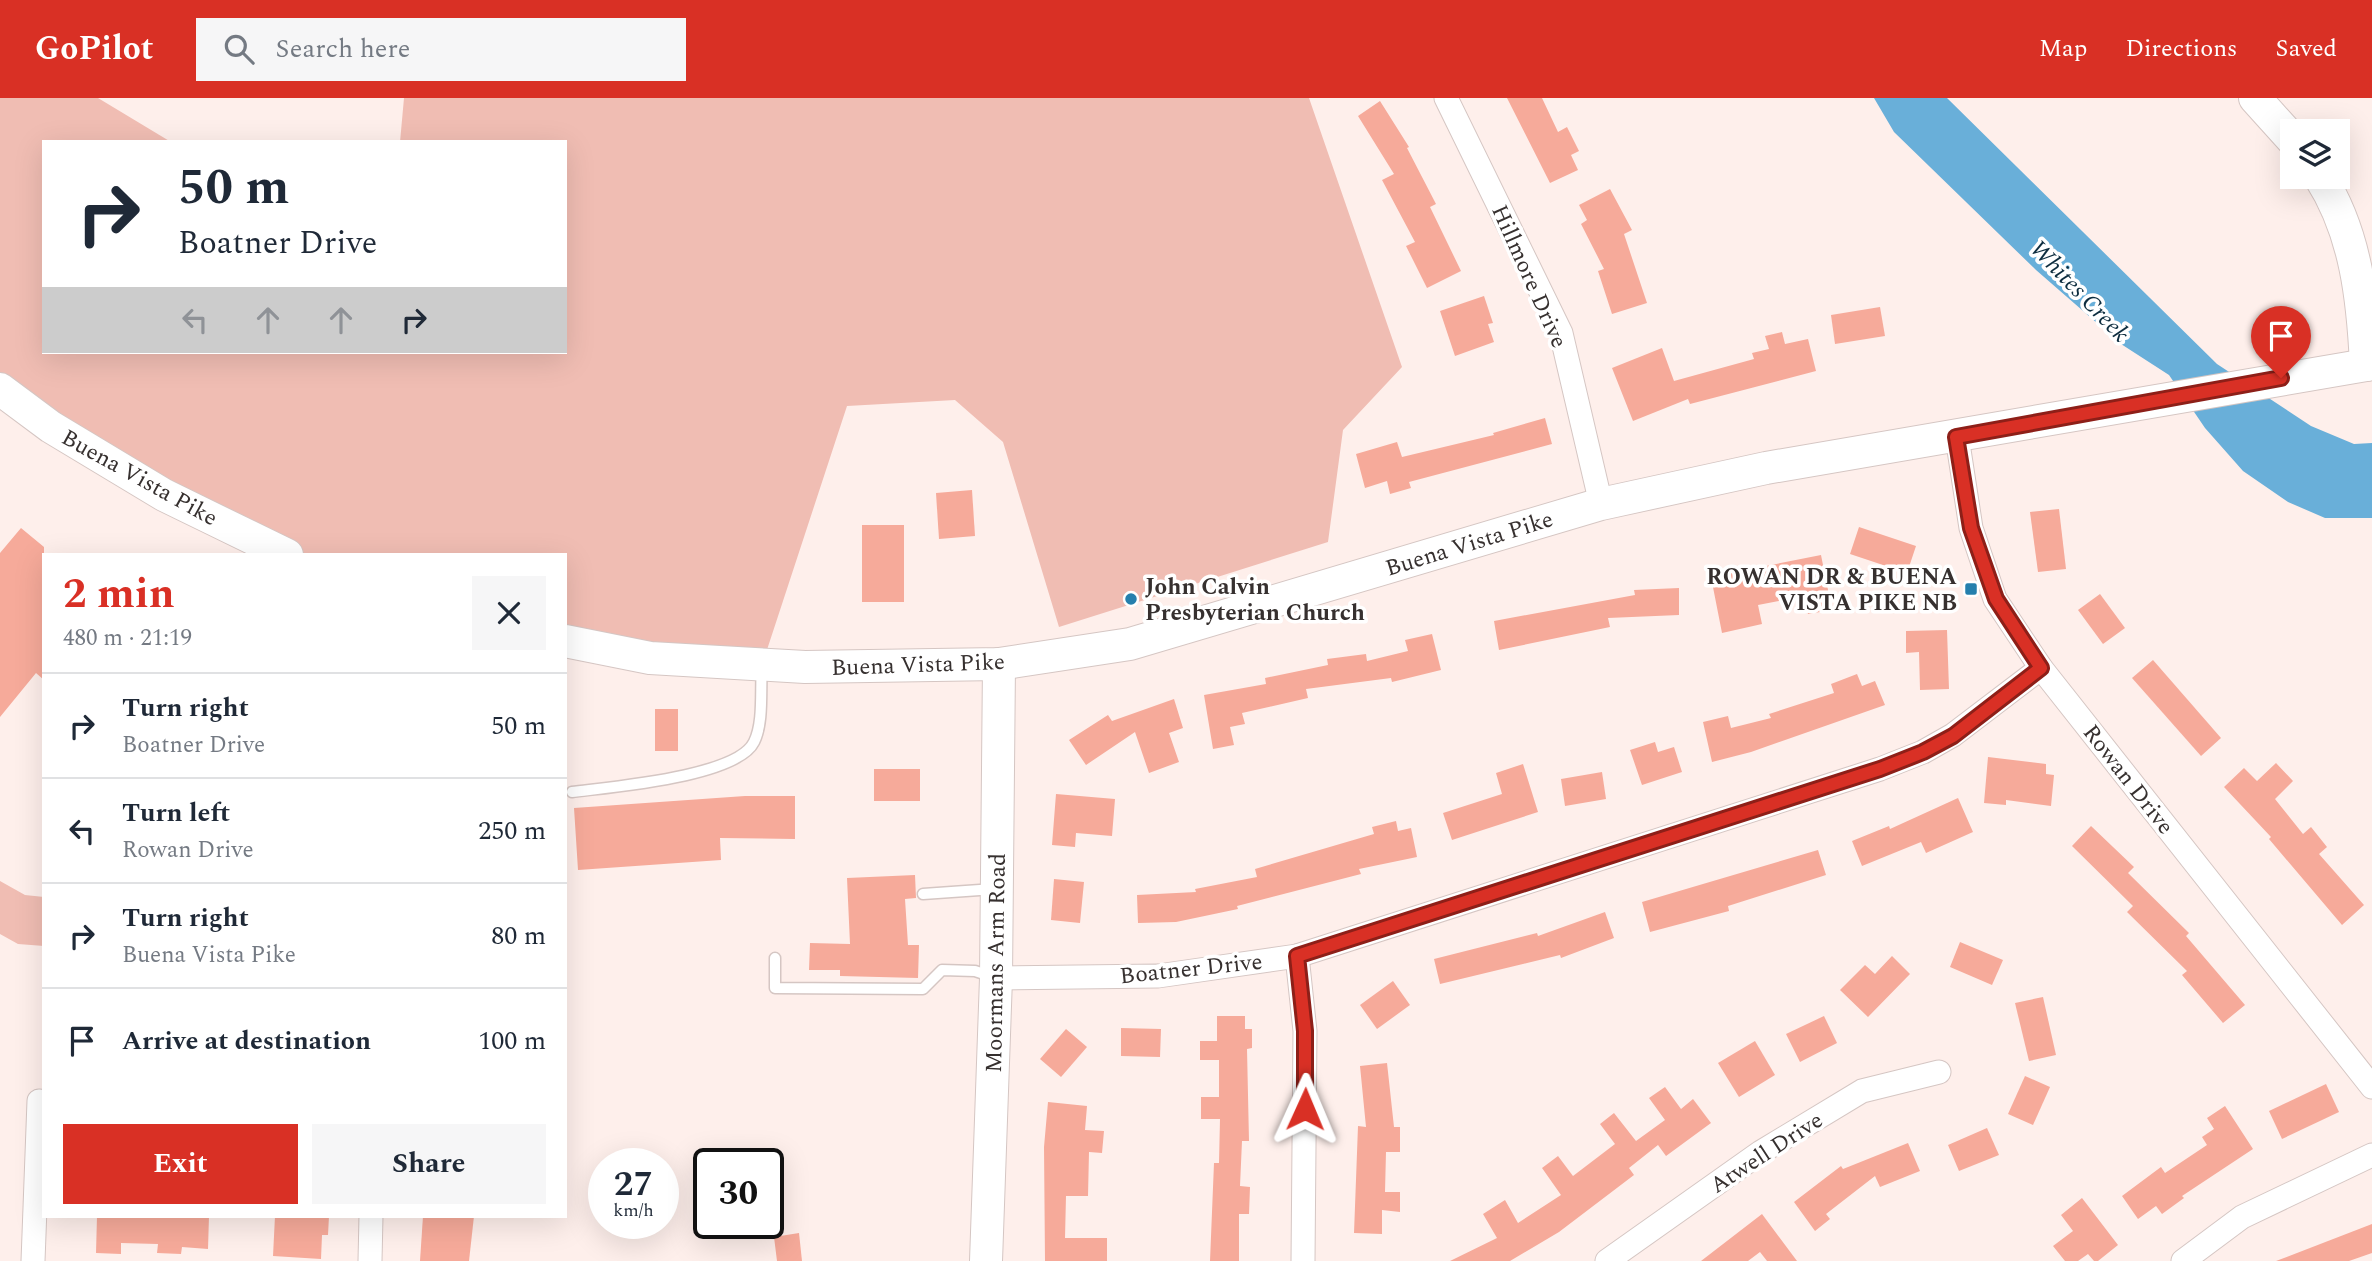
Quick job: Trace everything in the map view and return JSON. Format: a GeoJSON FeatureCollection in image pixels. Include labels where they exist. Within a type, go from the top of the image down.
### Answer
{"type":"FeatureCollection","features":[{"type":"Feature","properties":{"kind":"main road"},"geometry":{"type":"LineString","coordinates":[[2255,98],[2280,126]]}},
{"type":"Feature","properties":{"kind":"main road"},"geometry":{"type":"LineString","coordinates":[[2328,189],[2353,253],[2369,364]]}},
{"type":"Feature","properties":{"kind":"main road","name":"Buena Vista Pike"},"geometry":{"type":"LineString","coordinates":[[567,641],[650,658],[805,667],[999,664],[1130,644],[1601,504],[1766,468],[2369,364]]}},
{"type":"Feature","properties":{"kind":"main road","name":"Buena Vista Pike"},"geometry":{"type":"LineString","coordinates":[[0,389],[51,427],[164,495],[283,553]]}},
{"type":"Feature","properties":{"kind":"main road","name":"Moormans Arm Road"},"geometry":{"type":"LineString","coordinates":[[986,1261],[996,978],[999,664]]}},
{"type":"Feature","properties":{"kind":"street","name":"Hillmore Drive"},"geometry":{"type":"LineString","coordinates":[[1446,98],[1560,333],[1601,504]]}},
{"type":"Feature","properties":{"kind":"street","name":"Rowan Drive"},"geometry":{"type":"LineString","coordinates":[[1956,437],[1971,528],[1996,599],[2041,668],[2372,1087]]}},
{"type":"Feature","properties":{"kind":"street","name":"Boatner Drive"},"geometry":{"type":"LineString","coordinates":[[996,978],[1158,976],[1297,956],[1880,769],[1923,752],[1953,736],[2041,668]]}},
{"type":"Feature","properties":{"kind":"street"},"geometry":{"type":"LineString","coordinates":[[1297,956],[1305,1031],[1303,1261]]}},
{"type":"Feature","properties":{"kind":"street","name":"Atwell Drive"},"geometry":{"type":"LineString","coordinates":[[1607,1261],[1762,1152],[1862,1091],[1939,1072]]}},
{"type":"Feature","properties":{"kind":"street"},"geometry":{"type":"LineString","coordinates":[[33,1261],[39,1101]]}},
{"type":"Feature","properties":{"kind":"street"},"geometry":{"type":"LineString","coordinates":[[2183,1261],[2242,1217],[2372,1155]]}},
{"type":"Feature","properties":{"kind":"street"},"geometry":{"type":"LineString","coordinates":[[370,1261],[371,1218]]}},
{"type":"Feature","properties":{"kind":"lane"},"geometry":{"type":"LineString","coordinates":[[572,792],[697,772],[736,760],[754,743],[762,665]]}},
{"type":"Feature","properties":{"kind":"lane"},"geometry":{"type":"LineString","coordinates":[[923,894],[997,888]]}},
{"type":"Feature","properties":{"kind":"lane"},"geometry":{"type":"LineString","coordinates":[[775,958],[775,988],[923,989],[942,971],[975,971],[996,978]]}},
{"type":"Feature","properties":{"kind":"shaded area"},"geometry":{"type":"Polygon","coordinates":[[[0,98],[98,98],[168,140],[42,140],[42,354],[567,354],[567,140],[400,140],[404,98],[1309,98],[1402,367],[1343,430],[1328,542],[1059,627],[1003,442],[955,400],[847,406],[762,665],[567,641],[567,553],[284,553],[0,389],[0,98]]]}},
{"type":"Feature","properties":{"kind":"shaded area"},"geometry":{"type":"Polygon","coordinates":[[[0,881],[25,895],[42,897],[42,946],[18,944],[0,934],[0,881]]]}},
{"type":"Feature","properties":{"kind":"water","name":"Whites Creek"},"geometry":{"type":"Polygon","coordinates":[[[1874,98],[1947,98],[2217,364],[2311,426],[2354,444],[2372,443],[2372,518],[2325,518],[2288,502],[2243,471],[2205,428],[2169,375],[2121,344],[2036,270],[1894,132],[1874,98]]]}},
{"type":"Feature","properties":{"kind":"building"},"geometry":{"type":"Polygon","coordinates":[[[1507,98],[1542,98],[1558,132],[1567,127],[1579,151],[1571,155],[1578,170],[1550,183],[1507,98]]]}},
{"type":"Feature","properties":{"kind":"building"},"geometry":{"type":"Polygon","coordinates":[[[1380,101],[1409,147],[1407,148],[1436,204],[1430,207],[1461,271],[1427,288],[1406,246],[1415,242],[1382,180],[1394,174],[1358,116],[1380,101]]]}},
{"type":"Feature","properties":{"kind":"building"},"geometry":{"type":"Polygon","coordinates":[[[1610,189],[1632,230],[1624,234],[1647,303],[1612,314],[1598,271],[1604,269],[1581,224],[1587,220],[1579,205],[1610,189]]]}},
{"type":"Feature","properties":{"kind":"building"},"geometry":{"type":"Polygon","coordinates":[[[1484,296],[1493,323],[1488,324],[1494,342],[1455,356],[1440,311],[1484,296]]]}},
{"type":"Feature","properties":{"kind":"building"},"geometry":{"type":"Polygon","coordinates":[[[1880,307],[1885,336],[1835,344],[1831,315],[1880,307]]]}},
{"type":"Feature","properties":{"kind":"building"},"geometry":{"type":"Polygon","coordinates":[[[1782,332],[1785,344],[1808,339],[1816,371],[1690,404],[1688,399],[1633,421],[1612,368],[1662,348],[1674,381],[1754,359],[1752,353],[1769,349],[1765,336],[1782,332]]]}},
{"type":"Feature","properties":{"kind":"building"},"geometry":{"type":"Polygon","coordinates":[[[1545,418],[1552,444],[1409,482],[1411,488],[1390,494],[1387,481],[1365,488],[1356,454],[1397,442],[1402,457],[1494,435],[1493,433],[1545,418]]]}},
{"type":"Feature","properties":{"kind":"building"},"geometry":{"type":"Polygon","coordinates":[[[972,490],[975,536],[939,539],[936,493],[972,490]]]}},
{"type":"Feature","properties":{"kind":"building"},"geometry":{"type":"Polygon","coordinates":[[[2059,509],[2066,569],[2038,572],[2030,512],[2059,509]]]}},
{"type":"Feature","properties":{"kind":"building"},"geometry":{"type":"Polygon","coordinates":[[[862,525],[904,525],[904,602],[862,602],[862,525]]]}},
{"type":"Feature","properties":{"kind":"building"},"geometry":{"type":"Polygon","coordinates":[[[1859,527],[1916,546],[1907,573],[1850,554],[1859,527]]]}},
{"type":"Feature","properties":{"kind":"building"},"geometry":{"type":"Polygon","coordinates":[[[21,528],[44,547],[42,678],[36,673],[0,717],[0,553],[21,528]]]}},
{"type":"Feature","properties":{"kind":"building"},"geometry":{"type":"Polygon","coordinates":[[[1821,555],[1832,610],[1808,614],[1804,596],[1758,605],[1762,624],[1722,633],[1711,577],[1821,555]]]}},
{"type":"Feature","properties":{"kind":"building"},"geometry":{"type":"Polygon","coordinates":[[[1679,588],[1679,615],[1608,618],[1610,627],[1499,650],[1494,621],[1635,595],[1634,590],[1679,588]]]}},
{"type":"Feature","properties":{"kind":"building"},"geometry":{"type":"Polygon","coordinates":[[[2100,594],[2125,628],[2103,644],[2078,610],[2100,594]]]}},
{"type":"Feature","properties":{"kind":"building"},"geometry":{"type":"Polygon","coordinates":[[[1947,630],[1949,689],[1920,690],[1919,652],[1906,653],[1906,631],[1947,630]]]}},
{"type":"Feature","properties":{"kind":"building"},"geometry":{"type":"Polygon","coordinates":[[[1432,634],[1441,670],[1392,682],[1391,678],[1306,689],[1308,698],[1242,713],[1245,724],[1230,727],[1234,745],[1213,749],[1204,695],[1266,684],[1265,678],[1328,665],[1327,659],[1366,654],[1367,661],[1408,651],[1405,640],[1432,634]]]}},
{"type":"Feature","properties":{"kind":"building"},"geometry":{"type":"Polygon","coordinates":[[[2153,660],[2221,738],[2201,756],[2132,678],[2153,660]]]}},
{"type":"Feature","properties":{"kind":"building"},"geometry":{"type":"Polygon","coordinates":[[[1857,674],[1862,686],[1875,681],[1885,705],[1751,752],[1712,762],[1703,722],[1728,716],[1731,728],[1771,718],[1769,714],[1834,693],[1831,684],[1857,674]]]}},
{"type":"Feature","properties":{"kind":"building"},"geometry":{"type":"Polygon","coordinates":[[[1174,699],[1183,728],[1169,733],[1179,762],[1149,773],[1135,732],[1086,765],[1069,740],[1108,715],[1112,721],[1174,699]]]}},
{"type":"Feature","properties":{"kind":"building"},"geometry":{"type":"Polygon","coordinates":[[[655,709],[678,709],[678,751],[655,751],[655,709]]]}},
{"type":"Feature","properties":{"kind":"building"},"geometry":{"type":"Polygon","coordinates":[[[1655,742],[1658,752],[1674,747],[1682,772],[1642,785],[1630,750],[1655,742]]]}},
{"type":"Feature","properties":{"kind":"building"},"geometry":{"type":"Polygon","coordinates":[[[1988,757],[2046,764],[2046,774],[2054,775],[2051,806],[2006,800],[2006,805],[1984,803],[1988,757]]]}},
{"type":"Feature","properties":{"kind":"building"},"geometry":{"type":"Polygon","coordinates":[[[2276,763],[2293,781],[2275,799],[2303,834],[2311,827],[2327,847],[2319,854],[2364,905],[2342,925],[2269,839],[2271,837],[2224,787],[2244,768],[2257,781],[2276,763]]]}},
{"type":"Feature","properties":{"kind":"building"},"geometry":{"type":"Polygon","coordinates":[[[1523,764],[1538,812],[1452,840],[1443,813],[1502,794],[1496,773],[1523,764]]]}},
{"type":"Feature","properties":{"kind":"building"},"geometry":{"type":"Polygon","coordinates":[[[874,769],[920,769],[920,801],[874,801],[874,769]]]}},
{"type":"Feature","properties":{"kind":"building"},"geometry":{"type":"Polygon","coordinates":[[[1602,772],[1606,799],[1565,806],[1561,779],[1602,772]]]}},
{"type":"Feature","properties":{"kind":"building"},"geometry":{"type":"Polygon","coordinates":[[[1056,794],[1115,799],[1112,836],[1076,833],[1075,847],[1052,845],[1056,794]]]}},
{"type":"Feature","properties":{"kind":"building"},"geometry":{"type":"Polygon","coordinates":[[[745,796],[795,796],[795,839],[720,838],[721,860],[578,870],[574,808],[745,796]]]}},
{"type":"Feature","properties":{"kind":"building"},"geometry":{"type":"Polygon","coordinates":[[[1958,798],[1973,832],[1926,853],[1921,842],[1862,866],[1852,841],[1889,826],[1890,829],[1958,798]]]}},
{"type":"Feature","properties":{"kind":"building"},"geometry":{"type":"Polygon","coordinates":[[[1396,821],[1398,831],[1411,828],[1417,857],[1359,869],[1361,874],[1237,906],[1238,909],[1176,922],[1138,923],[1137,895],[1196,892],[1195,889],[1257,877],[1255,869],[1374,834],[1372,827],[1396,821]]]}},
{"type":"Feature","properties":{"kind":"building"},"geometry":{"type":"Polygon","coordinates":[[[2091,826],[2134,867],[2128,873],[2189,933],[2186,936],[2245,1005],[2223,1023],[2182,975],[2187,971],[2127,912],[2133,906],[2072,846],[2091,826]]]}},
{"type":"Feature","properties":{"kind":"building"},"geometry":{"type":"Polygon","coordinates":[[[1818,850],[1826,875],[1728,906],[1729,911],[1650,932],[1642,902],[1818,850]]]}},
{"type":"Feature","properties":{"kind":"building"},"geometry":{"type":"Polygon","coordinates":[[[915,875],[916,898],[905,899],[908,945],[919,945],[918,978],[840,976],[840,970],[809,970],[810,943],[850,944],[847,878],[915,875]]]}},
{"type":"Feature","properties":{"kind":"building"},"geometry":{"type":"Polygon","coordinates":[[[1054,879],[1084,882],[1080,923],[1051,920],[1054,879]]]}},
{"type":"Feature","properties":{"kind":"building"},"geometry":{"type":"Polygon","coordinates":[[[1605,912],[1614,938],[1561,958],[1560,955],[1440,984],[1434,959],[1537,933],[1538,936],[1605,912]]]}},
{"type":"Feature","properties":{"kind":"building"},"geometry":{"type":"Polygon","coordinates":[[[1960,942],[2003,960],[1992,985],[1950,967],[1960,942]]]}},
{"type":"Feature","properties":{"kind":"building"},"geometry":{"type":"Polygon","coordinates":[[[1892,956],[1910,974],[1868,1017],[1840,990],[1865,965],[1875,974],[1892,956]]]}},
{"type":"Feature","properties":{"kind":"building"},"geometry":{"type":"Polygon","coordinates":[[[1393,981],[1410,1005],[1377,1029],[1360,1005],[1393,981]]]}},
{"type":"Feature","properties":{"kind":"building"},"geometry":{"type":"Polygon","coordinates":[[[2043,997],[2056,1055],[2029,1061],[2015,1003],[2043,997]]]}},
{"type":"Feature","properties":{"kind":"building"},"geometry":{"type":"Polygon","coordinates":[[[1217,1016],[1245,1016],[1245,1029],[1252,1029],[1252,1048],[1247,1049],[1249,1141],[1242,1141],[1240,1186],[1250,1187],[1249,1214],[1239,1214],[1239,1261],[1210,1261],[1214,1163],[1219,1163],[1220,1119],[1201,1119],[1201,1097],[1219,1097],[1219,1060],[1200,1060],[1200,1041],[1217,1041],[1217,1016]]]}},
{"type":"Feature","properties":{"kind":"building"},"geometry":{"type":"Polygon","coordinates":[[[1824,1016],[1837,1043],[1800,1062],[1786,1034],[1824,1016]]]}},
{"type":"Feature","properties":{"kind":"building"},"geometry":{"type":"Polygon","coordinates":[[[1121,1028],[1161,1029],[1160,1057],[1121,1056],[1121,1028]]]}},
{"type":"Feature","properties":{"kind":"building"},"geometry":{"type":"Polygon","coordinates":[[[1066,1029],[1087,1047],[1061,1077],[1040,1059],[1066,1029]]]}},
{"type":"Feature","properties":{"kind":"building"},"geometry":{"type":"Polygon","coordinates":[[[1755,1041],[1775,1075],[1739,1097],[1718,1063],[1755,1041]]]}},
{"type":"Feature","properties":{"kind":"building"},"geometry":{"type":"Polygon","coordinates":[[[1387,1063],[1394,1127],[1400,1127],[1400,1152],[1386,1152],[1385,1192],[1400,1192],[1400,1212],[1382,1210],[1382,1234],[1354,1233],[1358,1126],[1366,1127],[1360,1066],[1387,1063]]]}},
{"type":"Feature","properties":{"kind":"building"},"geometry":{"type":"Polygon","coordinates":[[[2025,1076],[2050,1087],[2033,1125],[2008,1114],[2025,1076]]]}},
{"type":"Feature","properties":{"kind":"building"},"geometry":{"type":"Polygon","coordinates":[[[2326,1084],[2339,1112],[2282,1139],[2269,1111],[2326,1084]]]}},
{"type":"Feature","properties":{"kind":"building"},"geometry":{"type":"Polygon","coordinates":[[[1665,1087],[1681,1109],[1693,1099],[1711,1123],[1666,1156],[1658,1145],[1629,1168],[1634,1175],[1559,1232],[1510,1261],[1450,1261],[1497,1238],[1483,1214],[1505,1200],[1518,1223],[1561,1195],[1542,1168],[1558,1156],[1573,1176],[1615,1144],[1600,1124],[1614,1113],[1636,1141],[1665,1120],[1649,1098],[1665,1087]]]}},
{"type":"Feature","properties":{"kind":"building"},"geometry":{"type":"Polygon","coordinates":[[[1048,1102],[1087,1106],[1085,1130],[1104,1131],[1102,1153],[1089,1152],[1088,1196],[1066,1196],[1065,1238],[1107,1238],[1107,1261],[1045,1261],[1044,1147],[1048,1102]]]}},
{"type":"Feature","properties":{"kind":"building"},"geometry":{"type":"Polygon","coordinates":[[[2225,1106],[2253,1149],[2182,1196],[2184,1198],[2162,1214],[2156,1206],[2138,1219],[2122,1196],[2161,1167],[2165,1173],[2207,1145],[2202,1137],[2214,1129],[2207,1118],[2225,1106]]]}},
{"type":"Feature","properties":{"kind":"building"},"geometry":{"type":"Polygon","coordinates":[[[1987,1128],[1999,1155],[1959,1171],[1948,1145],[1987,1128]]]}},
{"type":"Feature","properties":{"kind":"building"},"geometry":{"type":"Polygon","coordinates":[[[1908,1143],[1920,1171],[1880,1187],[1875,1176],[1826,1214],[1830,1219],[1815,1231],[1794,1202],[1841,1166],[1843,1169],[1908,1143]]]}},
{"type":"Feature","properties":{"kind":"building"},"geometry":{"type":"Polygon","coordinates":[[[2082,1198],[2118,1245],[2098,1261],[2094,1261],[2088,1254],[2078,1261],[2065,1261],[2053,1246],[2073,1231],[2061,1215],[2082,1198]]]}},
{"type":"Feature","properties":{"kind":"building"},"geometry":{"type":"Polygon","coordinates":[[[1762,1214],[1797,1261],[1767,1261],[1760,1252],[1748,1261],[1701,1261],[1762,1214]]]}},
{"type":"Feature","properties":{"kind":"building"},"geometry":{"type":"Polygon","coordinates":[[[97,1218],[209,1218],[208,1249],[182,1247],[181,1254],[157,1253],[158,1244],[121,1243],[121,1254],[96,1253],[97,1218]]]}},
{"type":"Feature","properties":{"kind":"building"},"geometry":{"type":"Polygon","coordinates":[[[275,1218],[329,1218],[328,1235],[322,1235],[321,1259],[273,1256],[275,1218]]]}},
{"type":"Feature","properties":{"kind":"building"},"geometry":{"type":"Polygon","coordinates":[[[423,1218],[474,1218],[469,1261],[420,1261],[423,1218]]]}},
{"type":"Feature","properties":{"kind":"building"},"geometry":{"type":"Polygon","coordinates":[[[2372,1224],[2372,1253],[2349,1261],[2276,1261],[2372,1224]]]}},
{"type":"Feature","properties":{"kind":"building"},"geometry":{"type":"Polygon","coordinates":[[[799,1233],[802,1261],[777,1261],[774,1239],[784,1239],[784,1235],[799,1233]]]}},
{"type":"Feature","properties":{"kind":"place","name":"ROWAN DR & BUENA VISTA PIKE NB"},"geometry":{"type":"Point","coordinates":[1971,589]}},
{"type":"Feature","properties":{"kind":"place","name":"John Calvin Presbyterian Church"},"geometry":{"type":"Point","coordinates":[1131,599]}},
{"type":"Feature","properties":{"kind":"route"},"geometry":{"type":"LineString","coordinates":[[1305,1109],[1305,1031],[1297,956],[1880,769],[1923,752],[1953,736],[2041,668],[1996,599],[1971,528],[1956,437],[2281,378]]}}]}
